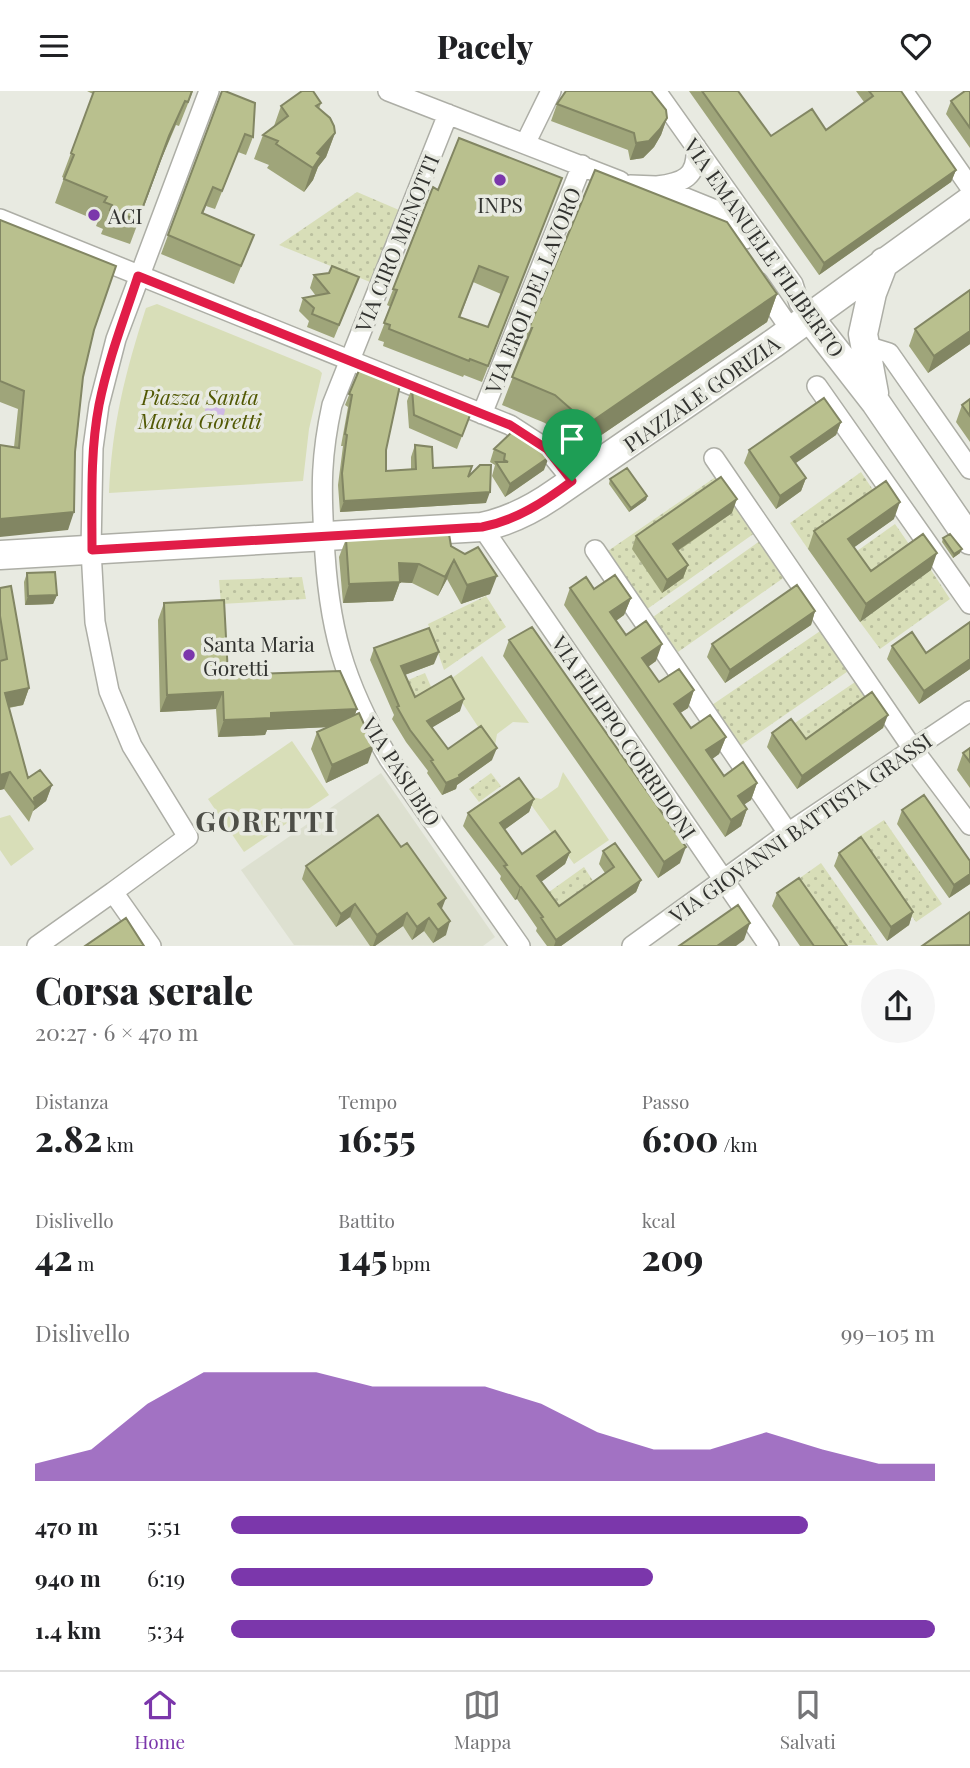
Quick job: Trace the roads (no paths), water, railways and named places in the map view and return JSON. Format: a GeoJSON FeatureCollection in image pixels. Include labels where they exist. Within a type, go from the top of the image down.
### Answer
{"type":"FeatureCollection","features":[{"type":"Feature","properties":{"kind":"main road","name":"PIAZZALE GORIZIA"},"geometry":{"type":"LineString","coordinates":[[0,555],[482,527],[503,523],[521,515],[572,481],[800,317],[970,201]]}},
{"type":"Feature","properties":{"kind":"main road"},"geometry":{"type":"LineString","coordinates":[[876,403],[863,345],[864,324],[884,262]]}},
{"type":"Feature","properties":{"kind":"main road","name":"VIA EMANUELE FILIBERTO"},"geometry":{"type":"LineString","coordinates":[[800,317],[876,403],[970,540]]}},
{"type":"Feature","properties":{"kind":"street"},"geometry":{"type":"LineString","coordinates":[[37,946],[188,837],[132,745],[109,691],[95,622],[92,550],[93,448],[99,405],[116,339],[209,91]]}},
{"type":"Feature","properties":{"kind":"street"},"geometry":{"type":"LineString","coordinates":[[388,91],[630,185],[654,203],[724,234],[800,317]]}},
{"type":"Feature","properties":{"kind":"street"},"geometry":{"type":"LineString","coordinates":[[525,144],[551,91]]}},
{"type":"Feature","properties":{"kind":"street","name":"VIA EMANUELE FILIBERTO"},"geometry":{"type":"LineString","coordinates":[[656,91],[793,284],[800,317]]}},
{"type":"Feature","properties":{"kind":"street"},"geometry":{"type":"LineString","coordinates":[[903,91],[970,187]]}},
{"type":"Feature","properties":{"kind":"street","name":"VIA CIRO MENOTTI"},"geometry":{"type":"LineString","coordinates":[[324,536],[321,474],[332,405],[448,114]]}},
{"type":"Feature","properties":{"kind":"street"},"geometry":{"type":"LineString","coordinates":[[630,185],[656,187],[675,184],[687,178],[694,168],[696,148]]}},
{"type":"Feature","properties":{"kind":"street","name":"VIA EROI DEL LAVORO"},"geometry":{"type":"LineString","coordinates":[[482,414],[582,165]]}},
{"type":"Feature","properties":{"kind":"street"},"geometry":{"type":"LineString","coordinates":[[656,187],[729,217],[800,317]]}},
{"type":"Feature","properties":{"kind":"street"},"geometry":{"type":"LineString","coordinates":[[0,219],[510,425],[547,449],[572,481]]}},
{"type":"Feature","properties":{"kind":"street","name":"VIA EMANUELE FILIBERTO"},"geometry":{"type":"LineString","coordinates":[[863,345],[889,353],[970,469]]}},
{"type":"Feature","properties":{"kind":"street","name":"VIA EMANUELE FILIBERTO"},"geometry":{"type":"LineString","coordinates":[[817,386],[970,604]]}},
{"type":"Feature","properties":{"kind":"street"},"geometry":{"type":"LineString","coordinates":[[714,458],[913,749],[970,825]]}},
{"type":"Feature","properties":{"kind":"street","name":"VIA FILIPPO CORRIDONI"},"geometry":{"type":"LineString","coordinates":[[482,527],[769,946]]}},
{"type":"Feature","properties":{"kind":"street","name":"VIA PASUBIO"},"geometry":{"type":"LineString","coordinates":[[324,536],[327,589],[337,642],[361,707],[389,759],[520,946]]}},
{"type":"Feature","properties":{"kind":"street"},"geometry":{"type":"LineString","coordinates":[[595,550],[788,834]]}},
{"type":"Feature","properties":{"kind":"street","name":"VIA GIOVANNI BATTISTA GRASSI"},"geometry":{"type":"LineString","coordinates":[[632,946],[722,879],[970,711]]}},
{"type":"Feature","properties":{"kind":"street"},"geometry":{"type":"LineString","coordinates":[[113,892],[151,946]]}},
{"type":"Feature","properties":{"kind":"water"},"geometry":{"type":"Polygon","coordinates":[[[215,400],[222,403],[225,410],[222,417],[215,420],[208,417],[205,410],[208,403],[215,400]]]}},
{"type":"Feature","properties":{"kind":"place","name":"INPS"},"geometry":{"type":"Point","coordinates":[500,180]}},
{"type":"Feature","properties":{"kind":"place","name":"ACI"},"geometry":{"type":"Point","coordinates":[94,215]}},
{"type":"Feature","properties":{"kind":"place","name":"Santa Maria Goretti"},"geometry":{"type":"Point","coordinates":[189,655]}},
{"type":"Feature","properties":{"kind":"district","name":"GORETTI"},"geometry":{"type":"Point","coordinates":[266,820]}},
{"type":"Feature","properties":{"kind":"park label","name":"Piazza Santa Maria Goretti"},"geometry":{"type":"Point","coordinates":[200,408]}}]}
